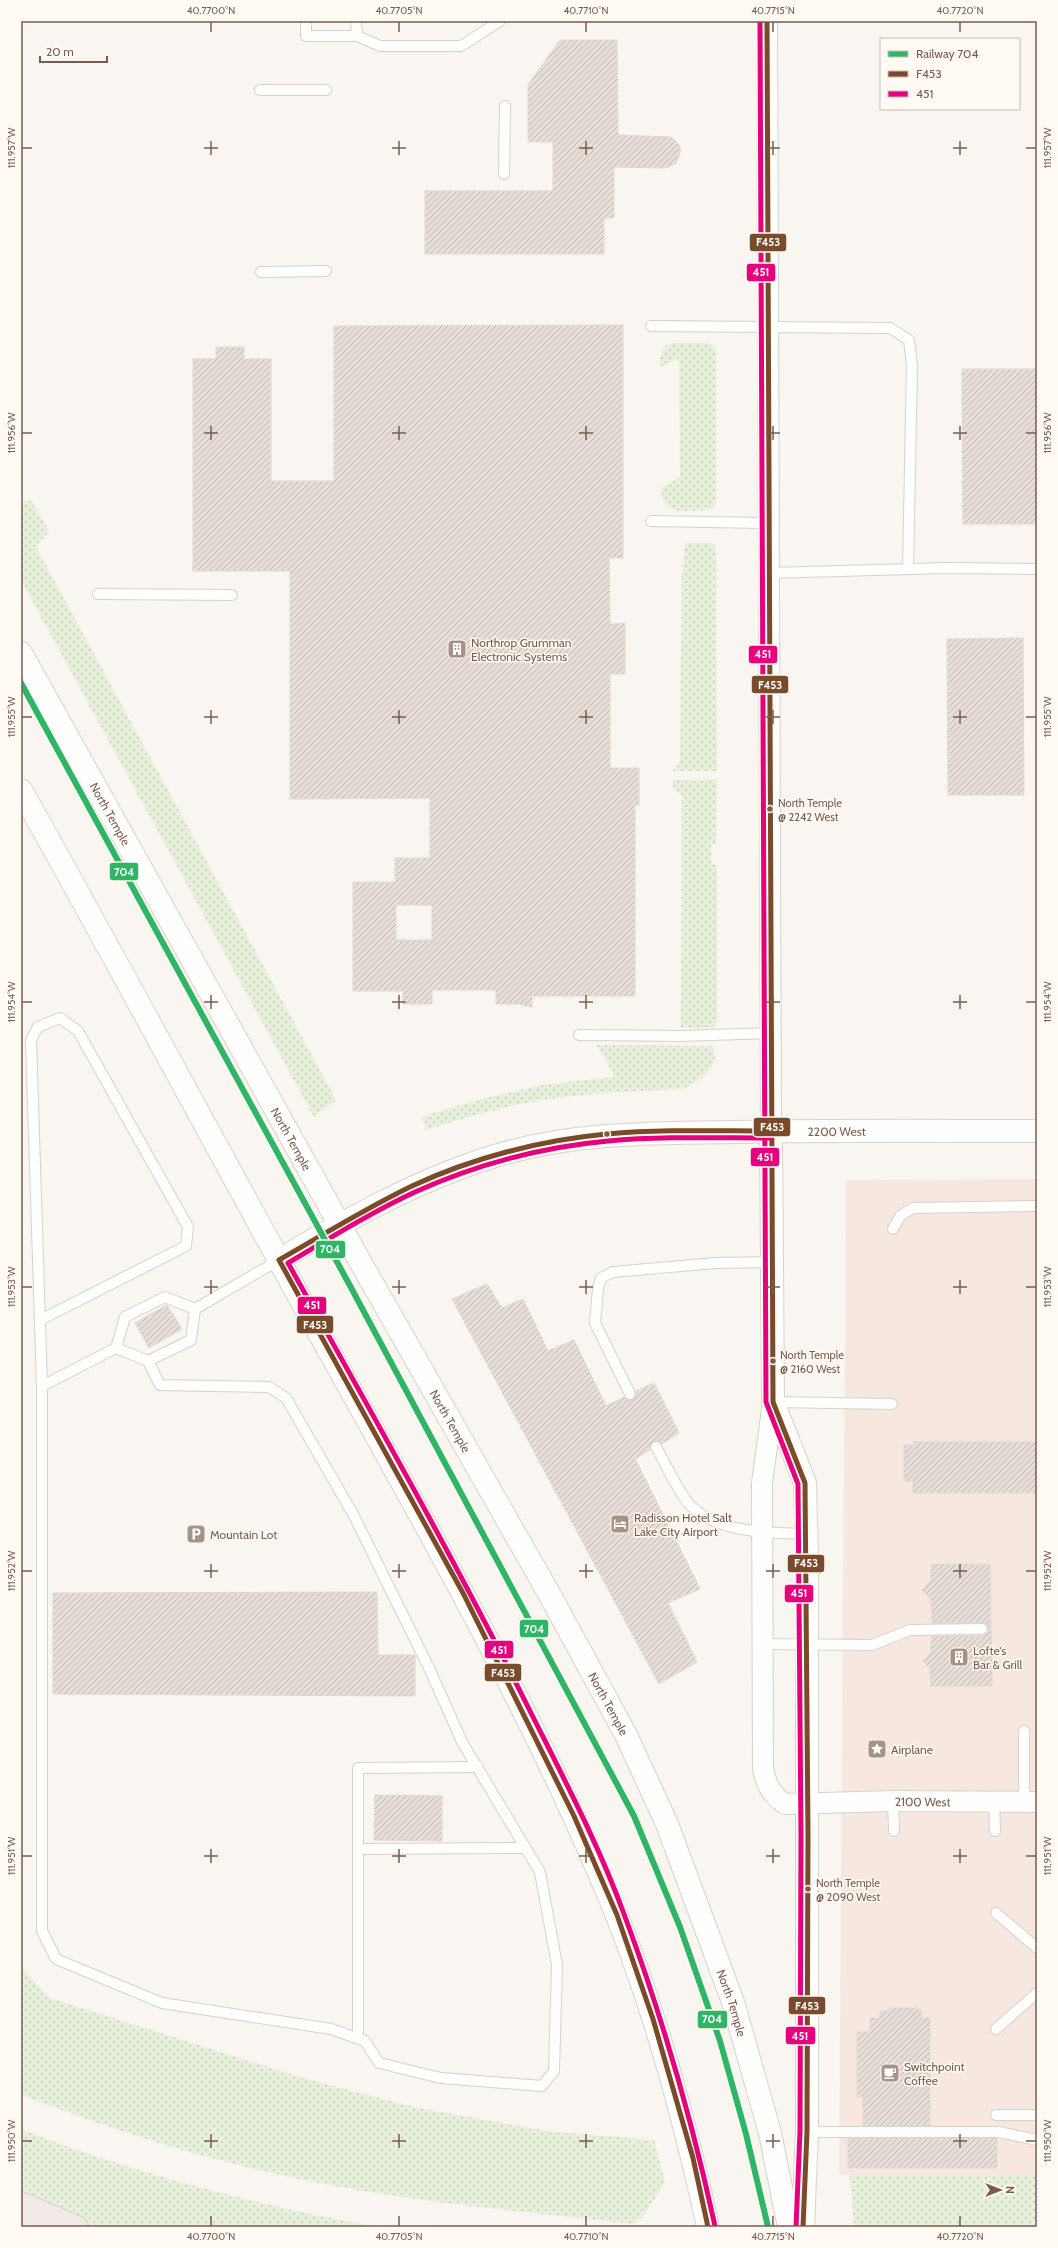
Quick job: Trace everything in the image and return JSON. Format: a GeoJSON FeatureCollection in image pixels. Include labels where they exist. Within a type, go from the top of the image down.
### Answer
{"type":"FeatureCollection","features":[{"type":"Feature","properties":{"kind":"highway"},"geometry":{"type":"LineString","coordinates":[[21,2203],[77,2227]]}},
{"type":"Feature","properties":{"kind":"highway"},"geometry":{"type":"LineString","coordinates":[[21,2222],[42,2227]]}},
{"type":"Feature","properties":{"kind":"main road","name":"North Temple"},"geometry":{"type":"LineString","coordinates":[[21,653],[626,1735],[667,1824],[733,2002],[770,2133],[789,2227]]}},
{"type":"Feature","properties":{"kind":"main road"},"geometry":{"type":"LineString","coordinates":[[21,790],[463,1593],[574,1816],[617,1915],[653,2019],[693,2158],[708,2227]]}},
{"type":"Feature","properties":{"kind":"main road","name":"2200 West"},"geometry":{"type":"LineString","coordinates":[[279,1260],[390,1197],[447,1172],[496,1156],[544,1144],[624,1134],[771,1131],[1037,1131]]}},
{"type":"Feature","properties":{"kind":"main road"},"geometry":{"type":"LineString","coordinates":[[771,1131],[774,1402],[804,1483],[806,1534],[808,1644],[807,2132],[803,2227]]}},
{"type":"Feature","properties":{"kind":"street"},"geometry":{"type":"LineString","coordinates":[[767,21],[771,1131]]}},
{"type":"Feature","properties":{"kind":"street"},"geometry":{"type":"LineString","coordinates":[[774,1402],[762,1483],[763,1768],[765,1780],[775,1797],[785,1804],[808,1803]]}},
{"type":"Feature","properties":{"kind":"street","name":"2100 West"},"geometry":{"type":"LineString","coordinates":[[808,1803],[893,1801],[1030,1802]]}},
{"type":"Feature","properties":{"kind":"lane"},"geometry":{"type":"LineString","coordinates":[[306,21],[306,36],[357,36],[380,46],[461,46],[500,21]]}},
{"type":"Feature","properties":{"kind":"lane"},"geometry":{"type":"LineString","coordinates":[[356,21],[357,36]]}},
{"type":"Feature","properties":{"kind":"lane"},"geometry":{"type":"LineString","coordinates":[[260,90],[326,90]]}},
{"type":"Feature","properties":{"kind":"lane"},"geometry":{"type":"LineString","coordinates":[[504,174],[505,106]]}},
{"type":"Feature","properties":{"kind":"lane"},"geometry":{"type":"LineString","coordinates":[[261,272],[326,271]]}},
{"type":"Feature","properties":{"kind":"lane"},"geometry":{"type":"LineString","coordinates":[[651,326],[890,328],[909,340],[912,365],[908,569]]}},
{"type":"Feature","properties":{"kind":"lane"},"geometry":{"type":"LineString","coordinates":[[651,522],[769,523]]}},
{"type":"Feature","properties":{"kind":"lane"},"geometry":{"type":"LineString","coordinates":[[769,573],[946,568],[1037,569]]}},
{"type":"Feature","properties":{"kind":"lane"},"geometry":{"type":"LineString","coordinates":[[98,594],[232,595]]}},
{"type":"Feature","properties":{"kind":"lane"},"geometry":{"type":"LineString","coordinates":[[40,1320],[186,1246],[188,1228],[78,1031],[60,1018],[38,1027],[31,1040],[42,1386],[42,1931],[56,1959],[162,2003],[331,2029],[365,2041],[379,2063],[441,2078],[542,2086],[554,2071],[557,1965],[540,1872],[462,1742],[430,1670],[353,1514],[286,1398],[269,1387],[160,1385],[148,1361],[116,1348]]}},
{"type":"Feature","properties":{"kind":"lane"},"geometry":{"type":"LineString","coordinates":[[579,1035],[770,1033]]}},
{"type":"Feature","properties":{"kind":"lane"},"geometry":{"type":"LineString","coordinates":[[893,1230],[900,1216],[913,1208],[1037,1206]]}},
{"type":"Feature","properties":{"kind":"lane"},"geometry":{"type":"LineString","coordinates":[[195,1309],[279,1260]]}},
{"type":"Feature","properties":{"kind":"lane"},"geometry":{"type":"LineString","coordinates":[[630,1394],[595,1323],[598,1288],[601,1278],[613,1272],[715,1263],[772,1262]]}},
{"type":"Feature","properties":{"kind":"lane"},"geometry":{"type":"LineString","coordinates":[[42,1386],[116,1348],[124,1317],[143,1307],[165,1297],[195,1309]]}},
{"type":"Feature","properties":{"kind":"lane"},"geometry":{"type":"LineString","coordinates":[[148,1361],[191,1340],[195,1309]]}},
{"type":"Feature","properties":{"kind":"lane"},"geometry":{"type":"LineString","coordinates":[[774,1402],[892,1404]]}},
{"type":"Feature","properties":{"kind":"lane"},"geometry":{"type":"LineString","coordinates":[[656,1447],[690,1505],[715,1522],[762,1533],[806,1534]]}},
{"type":"Feature","properties":{"kind":"lane"},"geometry":{"type":"LineString","coordinates":[[762,1644],[872,1645],[910,1630],[982,1629]]}},
{"type":"Feature","properties":{"kind":"lane"},"geometry":{"type":"LineString","coordinates":[[1024,1731],[1030,1802]]}},
{"type":"Feature","properties":{"kind":"lane"},"geometry":{"type":"LineString","coordinates":[[358,2038],[358,1768],[478,1767]]}},
{"type":"Feature","properties":{"kind":"lane"},"geometry":{"type":"LineString","coordinates":[[893,1801],[894,1831]]}},
{"type":"Feature","properties":{"kind":"lane"},"geometry":{"type":"LineString","coordinates":[[994,1801],[995,1831]]}},
{"type":"Feature","properties":{"kind":"lane"},"geometry":{"type":"LineString","coordinates":[[358,1849],[526,1848]]}},
{"type":"Feature","properties":{"kind":"lane"},"geometry":{"type":"LineString","coordinates":[[996,1913],[1037,1948]]}},
{"type":"Feature","properties":{"kind":"lane"},"geometry":{"type":"LineString","coordinates":[[996,2029],[1037,1993]]}},
{"type":"Feature","properties":{"kind":"lane"},"geometry":{"type":"LineString","coordinates":[[996,2115],[1037,2115]]}},
{"type":"Feature","properties":{"kind":"lane"},"geometry":{"type":"LineString","coordinates":[[807,2132],[999,2132],[1037,2140]]}},
{"type":"Feature","properties":{"kind":"shaded area"},"geometry":{"type":"Polygon","coordinates":[[[1037,1179],[1037,2180],[839,2175],[846,1180],[1037,1179]]]}},
{"type":"Feature","properties":{"kind":"green space"},"geometry":{"type":"Polygon","coordinates":[[[674,343],[709,343],[716,348],[716,504],[711,509],[686,511],[671,509],[662,498],[661,488],[680,477],[679,358],[660,367],[662,351],[666,346],[674,343]]]}},
{"type":"Feature","properties":{"kind":"green space"},"geometry":{"type":"Polygon","coordinates":[[[31,500],[49,531],[36,547],[336,1100],[314,1117],[21,580],[21,502],[31,500]]]}},
{"type":"Feature","properties":{"kind":"green space"},"geometry":{"type":"Polygon","coordinates":[[[685,543],[712,543],[716,548],[717,771],[673,771],[680,762],[682,578],[685,543]]]}},
{"type":"Feature","properties":{"kind":"green space"},"geometry":{"type":"Polygon","coordinates":[[[717,779],[716,844],[711,844],[711,864],[717,865],[717,1022],[713,1028],[681,1028],[682,795],[673,788],[673,780],[717,779]]]}},
{"type":"Feature","properties":{"kind":"green space"},"geometry":{"type":"Polygon","coordinates":[[[597,1045],[713,1046],[715,1058],[710,1069],[703,1077],[684,1089],[600,1093],[550,1099],[487,1112],[426,1130],[422,1117],[482,1099],[542,1085],[615,1077],[597,1045]]]}},
{"type":"Feature","properties":{"kind":"green space"},"geometry":{"type":"Polygon","coordinates":[[[21,1967],[50,1998],[303,2078],[418,2108],[553,2132],[654,2140],[665,2182],[643,2217],[634,2224],[394,2196],[314,2182],[202,2156],[93,2121],[21,2095],[21,1967]]]}},
{"type":"Feature","properties":{"kind":"green space"},"geometry":{"type":"Polygon","coordinates":[[[21,2129],[92,2155],[196,2186],[287,2209],[379,2227],[96,2227],[21,2216],[21,2129]]]}},
{"type":"Feature","properties":{"kind":"green space"},"geometry":{"type":"Polygon","coordinates":[[[850,2175],[1037,2175],[1037,2227],[854,2227],[850,2175]]]}},
{"type":"Feature","properties":{"kind":"building"},"geometry":{"type":"Polygon","coordinates":[[[560,40],[617,40],[618,135],[671,137],[679,145],[681,151],[676,163],[666,168],[614,167],[614,218],[604,218],[604,254],[425,254],[425,191],[553,191],[553,142],[528,142],[528,85],[560,40]]]}},
{"type":"Feature","properties":{"kind":"building","name":"Northrop Grumman Electronic Systems"},"geometry":{"type":"Polygon","coordinates":[[[623,325],[623,558],[609,558],[610,624],[625,623],[625,674],[610,674],[610,768],[639,768],[639,805],[635,805],[635,996],[532,996],[532,1007],[519,1004],[496,1004],[496,990],[432,990],[432,1004],[403,1004],[403,991],[353,991],[353,882],[395,882],[395,858],[430,858],[430,798],[290,799],[290,571],[193,571],[193,359],[216,359],[216,347],[244,347],[244,359],[271,359],[271,481],[334,481],[334,326],[623,325]],[[396,905],[396,940],[432,940],[432,905],[396,905]]]}},
{"type":"Feature","properties":{"kind":"building"},"geometry":{"type":"Polygon","coordinates":[[[962,369],[1037,369],[1037,524],[963,524],[962,369]]]}},
{"type":"Feature","properties":{"kind":"building"},"geometry":{"type":"Polygon","coordinates":[[[1023,638],[1024,795],[948,795],[947,639],[1023,638]]]}},
{"type":"Feature","properties":{"kind":"building","name":"Radisson Hotel Salt Lake City Airport"},"geometry":{"type":"Polygon","coordinates":[[[487,1284],[502,1308],[523,1299],[548,1351],[574,1340],[606,1406],[624,1397],[627,1400],[632,1400],[636,1397],[636,1391],[654,1383],[679,1433],[661,1444],[657,1441],[653,1442],[650,1446],[650,1450],[635,1459],[700,1589],[668,1603],[697,1662],[659,1684],[452,1299],[487,1284]]]}},
{"type":"Feature","properties":{"kind":"building"},"geometry":{"type":"Polygon","coordinates":[[[167,1305],[182,1329],[149,1348],[135,1323],[167,1305]]]}},
{"type":"Feature","properties":{"kind":"building"},"geometry":{"type":"Polygon","coordinates":[[[914,1442],[1037,1442],[1037,1493],[913,1493],[913,1481],[904,1481],[904,1445],[914,1445],[914,1442]]]}},
{"type":"Feature","properties":{"kind":"building"},"geometry":{"type":"Polygon","coordinates":[[[931,1564],[990,1564],[992,1686],[931,1686],[930,1668],[923,1661],[931,1653],[931,1636],[982,1636],[986,1634],[988,1629],[987,1625],[982,1622],[932,1623],[931,1599],[922,1590],[931,1581],[931,1564]]]}},
{"type":"Feature","properties":{"kind":"building"},"geometry":{"type":"Polygon","coordinates":[[[377,1592],[378,1655],[415,1655],[415,1696],[53,1694],[53,1593],[377,1592]]]}},
{"type":"Feature","properties":{"kind":"building"},"geometry":{"type":"Polygon","coordinates":[[[375,1795],[442,1796],[442,1841],[374,1840],[375,1795]]]}},
{"type":"Feature","properties":{"kind":"building"},"geometry":{"type":"Polygon","coordinates":[[[889,2008],[918,2008],[918,2010],[921,2010],[921,2018],[930,2018],[930,2126],[863,2126],[863,2097],[857,2097],[857,2032],[870,2032],[870,2018],[880,2018],[880,2011],[889,2011],[889,2008]]]}},
{"type":"Feature","properties":{"kind":"building"},"geometry":{"type":"Polygon","coordinates":[[[997,2138],[997,2168],[848,2168],[848,2139],[997,2138]]]}},
{"type":"Feature","properties":{"kind":"rail line","name":"704"},"geometry":{"type":"LineString","coordinates":[[21,683],[348,1282],[634,1816],[680,1927],[720,2041],[746,2134],[768,2227]]}},
{"type":"Feature","properties":{"kind":"transit line","name":"451"},"geometry":{"type":"LineString","coordinates":[[760,21],[766,1402],[798,1484],[801,1834],[800,2132],[796,2227]]}},
{"type":"Feature","properties":{"kind":"transit line","name":"F453"},"geometry":{"type":"LineString","coordinates":[[767,21],[773,1402],[805,1483],[808,1834],[807,2132],[803,2227]]}},
{"type":"Feature","properties":{"kind":"transit line","name":"F453"},"geometry":{"type":"LineString","coordinates":[[708,2227],[693,2158],[653,2019],[617,1915],[574,1816],[463,1593],[279,1260],[395,1194],[458,1167],[507,1152],[557,1141],[628,1132],[771,1131]]}},
{"type":"Feature","properties":{"kind":"transit line","name":"451"},"geometry":{"type":"LineString","coordinates":[[715,2226],[675,2068],[638,1952],[603,1861],[500,1651],[411,1484],[288,1263],[367,1217],[415,1192],[461,1173],[509,1159],[558,1148],[628,1139],[771,1138]]}},
{"type":"Feature","properties":{"kind":"place","name":"Northrop Grumman Electronic Systems"},"geometry":{"type":"Point","coordinates":[457,649]}},
{"type":"Feature","properties":{"kind":"place","name":"North Temple @ 2242 West"},"geometry":{"type":"Point","coordinates":[770,809]}},
{"type":"Feature","properties":{"kind":"place","name":"North Temple @ 2160 West"},"geometry":{"type":"Point","coordinates":[773,1361]}},
{"type":"Feature","properties":{"kind":"place","name":"Radisson Hotel Salt Lake City Airport"},"geometry":{"type":"Point","coordinates":[620,1524]}},
{"type":"Feature","properties":{"kind":"place","name":"Mountain Lot"},"geometry":{"type":"Point","coordinates":[196,1534]}},
{"type":"Feature","properties":{"kind":"place","name":"Lofte's Bar & Grill"},"geometry":{"type":"Point","coordinates":[959,1657]}},
{"type":"Feature","properties":{"kind":"place","name":"Airplane"},"geometry":{"type":"Point","coordinates":[877,1749]}},
{"type":"Feature","properties":{"kind":"place","name":"North Temple @ 2090 West"},"geometry":{"type":"Point","coordinates":[808,1889]}},
{"type":"Feature","properties":{"kind":"place","name":"Switchpoint Coffee"},"geometry":{"type":"Point","coordinates":[890,2073]}}]}
